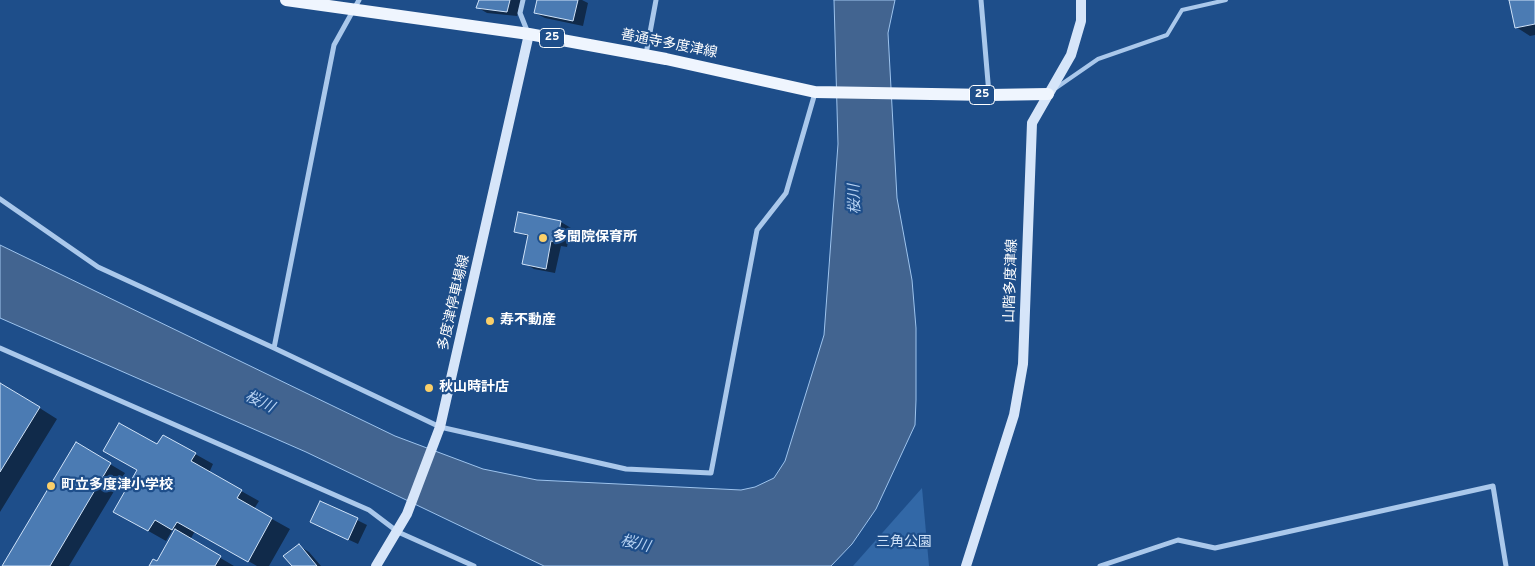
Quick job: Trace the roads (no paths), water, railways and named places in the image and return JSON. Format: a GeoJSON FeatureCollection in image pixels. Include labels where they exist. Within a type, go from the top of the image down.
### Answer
{"type":"FeatureCollection","features":[{"type":"Feature","properties":{"kind":"main road","name":"善通寺多度津線"},"geometry":{"type":"LineString","coordinates":[[286,0],[358,4],[646,55],[815,92],[989,96],[1048,94]]}},
{"type":"Feature","properties":{"kind":"main road","name":"山階多度津線"},"geometry":{"type":"LineString","coordinates":[[966,566],[1014,415],[1023,364],[1032,123],[1071,54],[1081,21],[1081,0]]}},
{"type":"Feature","properties":{"kind":"main road","name":"多度津停車場線"},"geometry":{"type":"LineString","coordinates":[[376,566],[407,514],[440,427],[529,34]]}},
{"type":"Feature","properties":{"kind":"street"},"geometry":{"type":"LineString","coordinates":[[523,0],[520,13],[529,34]]}},
{"type":"Feature","properties":{"kind":"street"},"geometry":{"type":"LineString","coordinates":[[646,55],[656,0]]}},
{"type":"Feature","properties":{"kind":"street"},"geometry":{"type":"LineString","coordinates":[[981,0],[989,96]]}},
{"type":"Feature","properties":{"kind":"street"},"geometry":{"type":"LineString","coordinates":[[274,348],[334,45],[358,4]]}},
{"type":"Feature","properties":{"kind":"street"},"geometry":{"type":"LineString","coordinates":[[0,199],[98,268],[274,348],[440,427],[626,469],[711,473],[757,230],[786,192],[815,92]]}},
{"type":"Feature","properties":{"kind":"street"},"geometry":{"type":"LineString","coordinates":[[0,348],[369,510],[398,532],[474,566]]}},
{"type":"Feature","properties":{"kind":"street"},"geometry":{"type":"LineString","coordinates":[[1100,566],[1178,540],[1215,548],[1493,486],[1506,566]]}},
{"type":"Feature","properties":{"kind":"lane"},"geometry":{"type":"LineString","coordinates":[[1048,94],[1098,59],[1168,35],[1182,10],[1226,0]]}},
{"type":"Feature","properties":{"kind":"water","name":"桜川"},"geometry":{"type":"Polygon","coordinates":[[[834,0],[895,0],[888,33],[897,198],[912,280],[916,328],[916,400],[915,425],[876,509],[852,544],[831,566],[544,566],[306,452],[0,318],[0,245],[395,436],[483,469],[537,480],[741,490],[755,487],[774,478],[785,461],[824,335],[838,144],[834,0]]]}},
{"type":"Feature","properties":{"kind":"place","name":"多聞院保育所"},"geometry":{"type":"Point","coordinates":[543,238]}},
{"type":"Feature","properties":{"kind":"place","name":"寿不動産"},"geometry":{"type":"Point","coordinates":[490,321]}},
{"type":"Feature","properties":{"kind":"place","name":"秋山時計店"},"geometry":{"type":"Point","coordinates":[429,388]}},
{"type":"Feature","properties":{"kind":"place","name":"町立多度津小学校"},"geometry":{"type":"Point","coordinates":[51,486]}},
{"type":"Feature","properties":{"kind":"park label","name":"三角公園"},"geometry":{"type":"Point","coordinates":[904,543]}}]}
